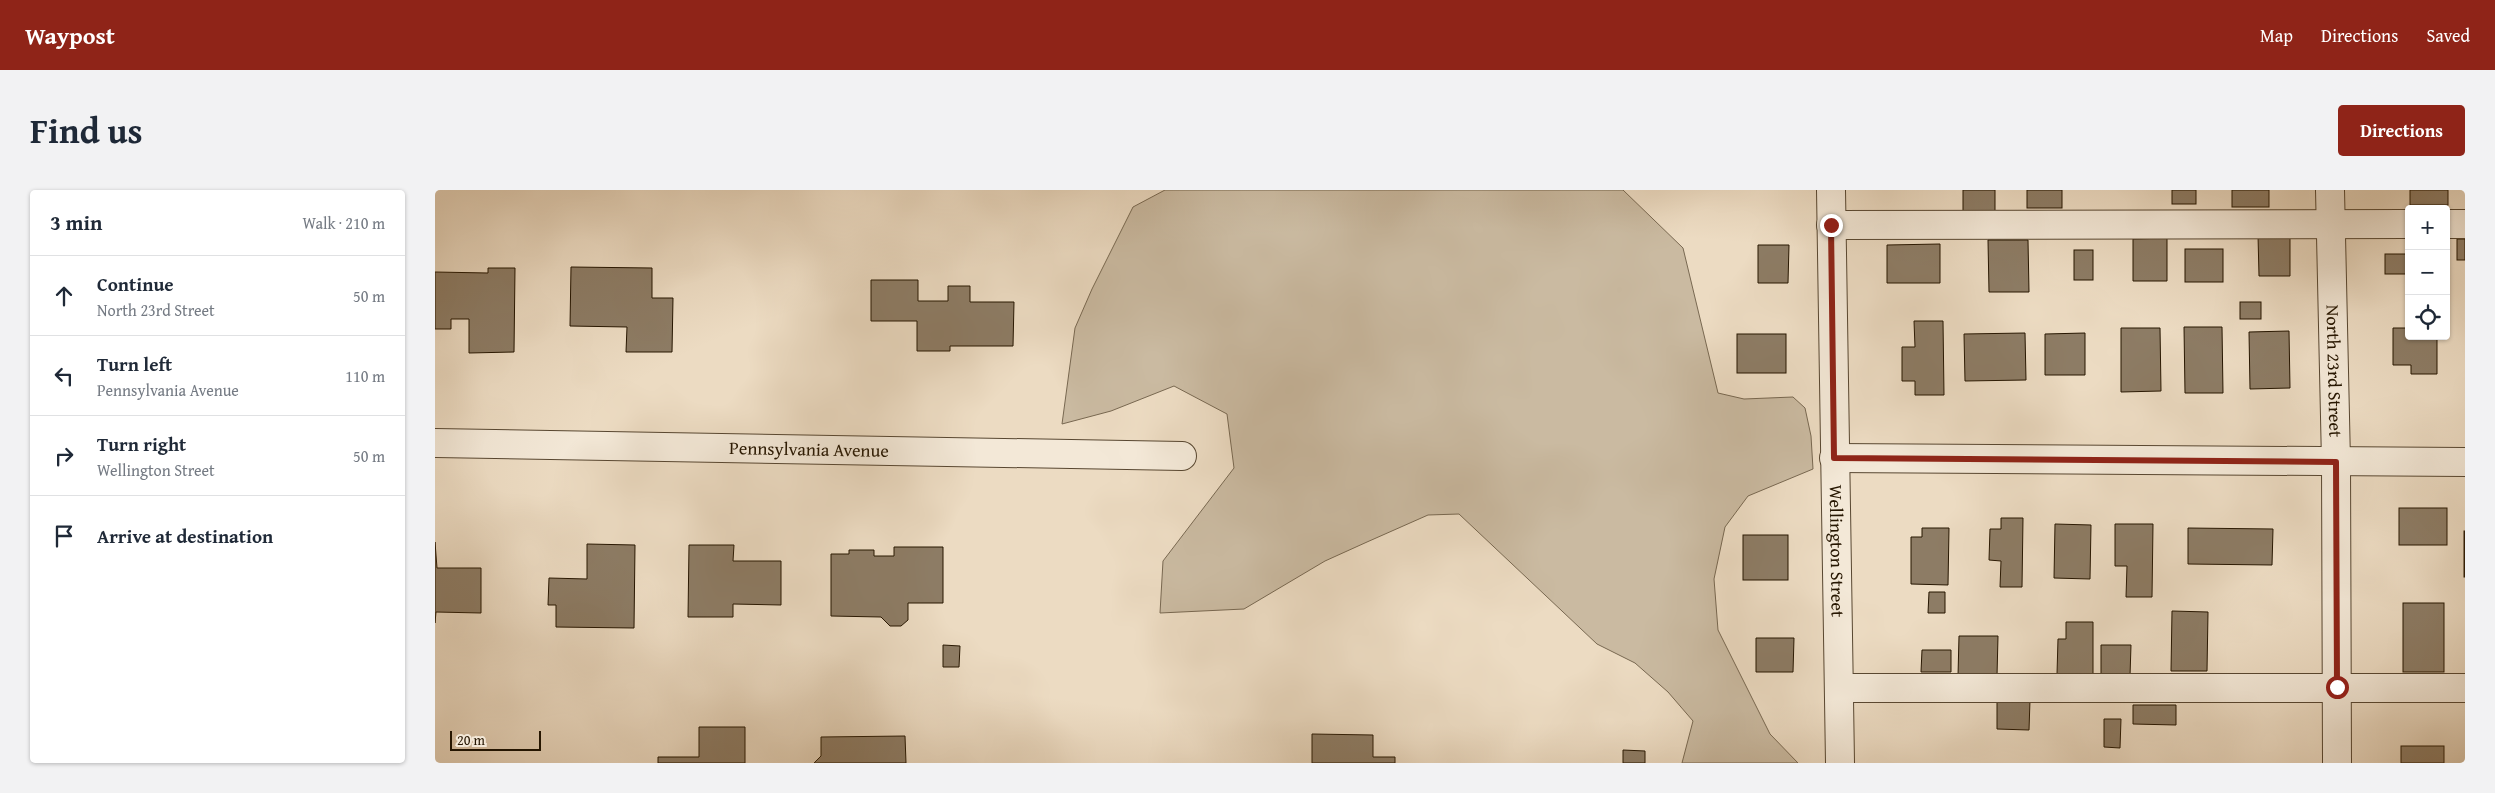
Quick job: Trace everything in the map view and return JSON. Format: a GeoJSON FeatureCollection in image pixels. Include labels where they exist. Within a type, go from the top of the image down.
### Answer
{"type":"FeatureCollection","features":[{"type":"Feature","properties":{"kind":"street","name":"Wellington Street"},"geometry":{"type":"LineString","coordinates":[[1831,190],[1840,763]]}},
{"type":"Feature","properties":{"kind":"street","name":"North 23rd Street"},"geometry":{"type":"LineString","coordinates":[[2330,190],[2336,462],[2337,763]]}},
{"type":"Feature","properties":{"kind":"street"},"geometry":{"type":"LineString","coordinates":[[1831,225],[2405,224]]}},
{"type":"Feature","properties":{"kind":"street"},"geometry":{"type":"LineString","coordinates":[[2450,224],[2465,224]]}},
{"type":"Feature","properties":{"kind":"street","name":"Pennsylvania Avenue"},"geometry":{"type":"LineString","coordinates":[[435,443],[1182,456]]}},
{"type":"Feature","properties":{"kind":"street"},"geometry":{"type":"LineString","coordinates":[[1834,458],[2465,462]]}},
{"type":"Feature","properties":{"kind":"street"},"geometry":{"type":"LineString","coordinates":[[1839,688],[2465,688]]}},
{"type":"Feature","properties":{"kind":"shaded area"},"geometry":{"type":"Polygon","coordinates":[[[1165,190],[1623,190],[1683,248],[1718,393],[1744,399],[1793,397],[1805,408],[1811,436],[1813,469],[1748,496],[1725,527],[1714,579],[1718,630],[1770,734],[1798,763],[1682,763],[1693,721],[1668,692],[1635,663],[1597,644],[1459,514],[1428,515],[1325,561],[1244,609],[1160,613],[1163,561],[1234,468],[1227,414],[1174,386],[1111,411],[1062,424],[1075,328],[1092,289],[1133,207],[1165,190]]]}},
{"type":"Feature","properties":{"kind":"building"},"geometry":{"type":"Polygon","coordinates":[[[1963,190],[1995,190],[1995,212],[1963,212],[1963,190]]]}},
{"type":"Feature","properties":{"kind":"building"},"geometry":{"type":"Polygon","coordinates":[[[2027,190],[2062,190],[2062,208],[2027,208],[2027,190]]]}},
{"type":"Feature","properties":{"kind":"building"},"geometry":{"type":"Polygon","coordinates":[[[2172,190],[2196,190],[2196,204],[2172,204],[2172,190]]]}},
{"type":"Feature","properties":{"kind":"building"},"geometry":{"type":"Polygon","coordinates":[[[2232,190],[2269,190],[2269,207],[2232,207],[2232,190]]]}},
{"type":"Feature","properties":{"kind":"building"},"geometry":{"type":"Polygon","coordinates":[[[2410,190],[2448,190],[2448,205],[2410,205],[2410,190]]]}},
{"type":"Feature","properties":{"kind":"building"},"geometry":{"type":"Polygon","coordinates":[[[2258,235],[2290,235],[2290,276],[2259,276],[2258,235]]]}},
{"type":"Feature","properties":{"kind":"building"},"geometry":{"type":"Polygon","coordinates":[[[2167,238],[2167,281],[2133,281],[2133,239],[2167,238]]]}},
{"type":"Feature","properties":{"kind":"building"},"geometry":{"type":"Polygon","coordinates":[[[2457,239],[2465,239],[2465,260],[2457,260],[2457,239]]]}},
{"type":"Feature","properties":{"kind":"building"},"geometry":{"type":"Polygon","coordinates":[[[1988,240],[2028,240],[2029,292],[1989,292],[1988,240]]]}},
{"type":"Feature","properties":{"kind":"building"},"geometry":{"type":"Polygon","coordinates":[[[1940,244],[1940,283],[1887,283],[1887,245],[1940,244]]]}},
{"type":"Feature","properties":{"kind":"building"},"geometry":{"type":"Polygon","coordinates":[[[1758,245],[1789,245],[1788,283],[1758,283],[1758,245]]]}},
{"type":"Feature","properties":{"kind":"building"},"geometry":{"type":"Polygon","coordinates":[[[2185,249],[2223,249],[2223,282],[2185,282],[2185,249]]]}},
{"type":"Feature","properties":{"kind":"building"},"geometry":{"type":"Polygon","coordinates":[[[2074,250],[2093,250],[2093,280],[2074,280],[2074,250]]]}},
{"type":"Feature","properties":{"kind":"building"},"geometry":{"type":"Polygon","coordinates":[[[2385,254],[2405,254],[2405,274],[2385,274],[2385,254]]]}},
{"type":"Feature","properties":{"kind":"building"},"geometry":{"type":"Polygon","coordinates":[[[571,267],[652,268],[652,298],[673,298],[672,352],[626,352],[627,327],[570,326],[571,267]]]}},
{"type":"Feature","properties":{"kind":"building"},"geometry":{"type":"Polygon","coordinates":[[[488,268],[515,268],[514,352],[469,353],[469,319],[451,319],[451,329],[435,329],[435,272],[488,273],[488,268]]]}},
{"type":"Feature","properties":{"kind":"building"},"geometry":{"type":"Polygon","coordinates":[[[871,280],[918,280],[918,301],[948,301],[948,286],[970,286],[970,302],[1014,302],[1013,346],[950,346],[950,351],[917,351],[917,321],[871,321],[871,280]]]}},
{"type":"Feature","properties":{"kind":"building"},"geometry":{"type":"Polygon","coordinates":[[[2240,302],[2261,302],[2261,319],[2240,319],[2240,302]]]}},
{"type":"Feature","properties":{"kind":"building"},"geometry":{"type":"Polygon","coordinates":[[[1914,321],[1943,321],[1944,395],[1915,395],[1915,381],[1902,381],[1902,347],[1915,347],[1914,321]]]}},
{"type":"Feature","properties":{"kind":"building"},"geometry":{"type":"Polygon","coordinates":[[[2184,327],[2222,327],[2223,393],[2185,393],[2184,327]]]}},
{"type":"Feature","properties":{"kind":"building"},"geometry":{"type":"Polygon","coordinates":[[[2121,328],[2160,328],[2161,391],[2121,392],[2121,328]]]}},
{"type":"Feature","properties":{"kind":"building"},"geometry":{"type":"Polygon","coordinates":[[[2393,328],[2405,328],[2405,340],[2437,340],[2437,374],[2411,374],[2411,365],[2393,365],[2393,328]]]}},
{"type":"Feature","properties":{"kind":"building"},"geometry":{"type":"Polygon","coordinates":[[[2289,331],[2290,388],[2250,389],[2249,332],[2289,331]]]}},
{"type":"Feature","properties":{"kind":"building"},"geometry":{"type":"Polygon","coordinates":[[[2025,333],[2026,380],[1965,381],[1964,334],[2025,333]]]}},
{"type":"Feature","properties":{"kind":"building"},"geometry":{"type":"Polygon","coordinates":[[[2085,333],[2085,375],[2045,375],[2045,334],[2085,333]]]}},
{"type":"Feature","properties":{"kind":"building"},"geometry":{"type":"Polygon","coordinates":[[[1737,334],[1786,334],[1786,373],[1737,373],[1737,334]]]}},
{"type":"Feature","properties":{"kind":"building"},"geometry":{"type":"Polygon","coordinates":[[[2399,508],[2447,508],[2447,545],[2399,545],[2399,508]]]}},
{"type":"Feature","properties":{"kind":"building"},"geometry":{"type":"Polygon","coordinates":[[[2001,518],[2023,518],[2022,587],[2000,587],[2001,561],[1989,560],[1990,529],[2001,529],[2001,518]]]}},
{"type":"Feature","properties":{"kind":"building"},"geometry":{"type":"Polygon","coordinates":[[[2055,524],[2091,525],[2090,579],[2054,578],[2055,524]]]}},
{"type":"Feature","properties":{"kind":"building"},"geometry":{"type":"Polygon","coordinates":[[[2115,524],[2153,524],[2152,597],[2126,597],[2127,566],[2115,566],[2115,524]]]}},
{"type":"Feature","properties":{"kind":"building"},"geometry":{"type":"Polygon","coordinates":[[[1922,528],[1949,528],[1948,585],[1911,584],[1911,537],[1922,537],[1922,528]]]}},
{"type":"Feature","properties":{"kind":"building"},"geometry":{"type":"Polygon","coordinates":[[[2188,528],[2273,529],[2272,565],[2188,564],[2188,528]]]}},
{"type":"Feature","properties":{"kind":"building"},"geometry":{"type":"Polygon","coordinates":[[[2465,531],[2465,577],[2464,577],[2465,531]]]}},
{"type":"Feature","properties":{"kind":"building"},"geometry":{"type":"Polygon","coordinates":[[[1743,535],[1788,535],[1788,580],[1743,580],[1743,535]]]}},
{"type":"Feature","properties":{"kind":"building"},"geometry":{"type":"Polygon","coordinates":[[[435,542],[437,568],[481,568],[481,613],[436,612],[435,623],[435,542]]]}},
{"type":"Feature","properties":{"kind":"building"},"geometry":{"type":"Polygon","coordinates":[[[587,544],[635,545],[634,628],[556,627],[556,605],[548,605],[549,578],[587,579],[587,544]]]}},
{"type":"Feature","properties":{"kind":"building"},"geometry":{"type":"Polygon","coordinates":[[[689,545],[734,545],[733,561],[781,561],[781,605],[733,604],[733,617],[688,617],[689,545]]]}},
{"type":"Feature","properties":{"kind":"building"},"geometry":{"type":"Polygon","coordinates":[[[894,547],[943,547],[943,603],[908,603],[908,620],[901,626],[890,626],[881,617],[831,616],[831,554],[849,554],[849,550],[874,550],[874,556],[894,556],[894,547]]]}},
{"type":"Feature","properties":{"kind":"building"},"geometry":{"type":"Polygon","coordinates":[[[1929,592],[1945,592],[1945,613],[1928,613],[1929,592]]]}},
{"type":"Feature","properties":{"kind":"building"},"geometry":{"type":"Polygon","coordinates":[[[2403,603],[2444,603],[2444,672],[2403,672],[2403,603]]]}},
{"type":"Feature","properties":{"kind":"building"},"geometry":{"type":"Polygon","coordinates":[[[2172,611],[2208,612],[2207,671],[2171,671],[2172,611]]]}},
{"type":"Feature","properties":{"kind":"building"},"geometry":{"type":"Polygon","coordinates":[[[2066,622],[2093,622],[2093,674],[2057,674],[2058,639],[2066,639],[2066,622]]]}},
{"type":"Feature","properties":{"kind":"building"},"geometry":{"type":"Polygon","coordinates":[[[1959,636],[1998,636],[1997,676],[1958,676],[1959,636]]]}},
{"type":"Feature","properties":{"kind":"building"},"geometry":{"type":"Polygon","coordinates":[[[1756,638],[1794,638],[1793,672],[1756,672],[1756,638]]]}},
{"type":"Feature","properties":{"kind":"building"},"geometry":{"type":"Polygon","coordinates":[[[943,645],[960,646],[959,667],[943,667],[943,645]]]}},
{"type":"Feature","properties":{"kind":"building"},"geometry":{"type":"Polygon","coordinates":[[[2101,645],[2131,645],[2130,676],[2101,675],[2101,645]]]}},
{"type":"Feature","properties":{"kind":"building"},"geometry":{"type":"Polygon","coordinates":[[[1922,650],[1951,650],[1951,672],[1921,672],[1922,650]]]}},
{"type":"Feature","properties":{"kind":"building"},"geometry":{"type":"Polygon","coordinates":[[[1997,700],[2030,700],[2029,730],[1997,729],[1997,700]]]}},
{"type":"Feature","properties":{"kind":"building"},"geometry":{"type":"Polygon","coordinates":[[[2133,705],[2176,705],[2176,725],[2133,724],[2133,705]]]}},
{"type":"Feature","properties":{"kind":"building"},"geometry":{"type":"Polygon","coordinates":[[[2104,719],[2121,719],[2120,748],[2104,747],[2104,719]]]}},
{"type":"Feature","properties":{"kind":"building"},"geometry":{"type":"Polygon","coordinates":[[[699,727],[745,727],[745,763],[658,763],[658,757],[699,757],[699,727]]]}},
{"type":"Feature","properties":{"kind":"building"},"geometry":{"type":"Polygon","coordinates":[[[1312,734],[1373,735],[1373,757],[1395,757],[1395,763],[1312,763],[1312,734]]]}},
{"type":"Feature","properties":{"kind":"building"},"geometry":{"type":"Polygon","coordinates":[[[905,736],[906,763],[814,763],[821,756],[821,737],[905,736]]]}},
{"type":"Feature","properties":{"kind":"building"},"geometry":{"type":"Polygon","coordinates":[[[2401,746],[2444,746],[2444,763],[2401,763],[2401,746]]]}},
{"type":"Feature","properties":{"kind":"building"},"geometry":{"type":"Polygon","coordinates":[[[1623,750],[1645,751],[1645,763],[1623,763],[1623,750]]]}},
{"type":"Feature","properties":{"kind":"route"},"geometry":{"type":"LineString","coordinates":[[1831,225],[1834,458],[2336,462],[2337,687]]}}]}
